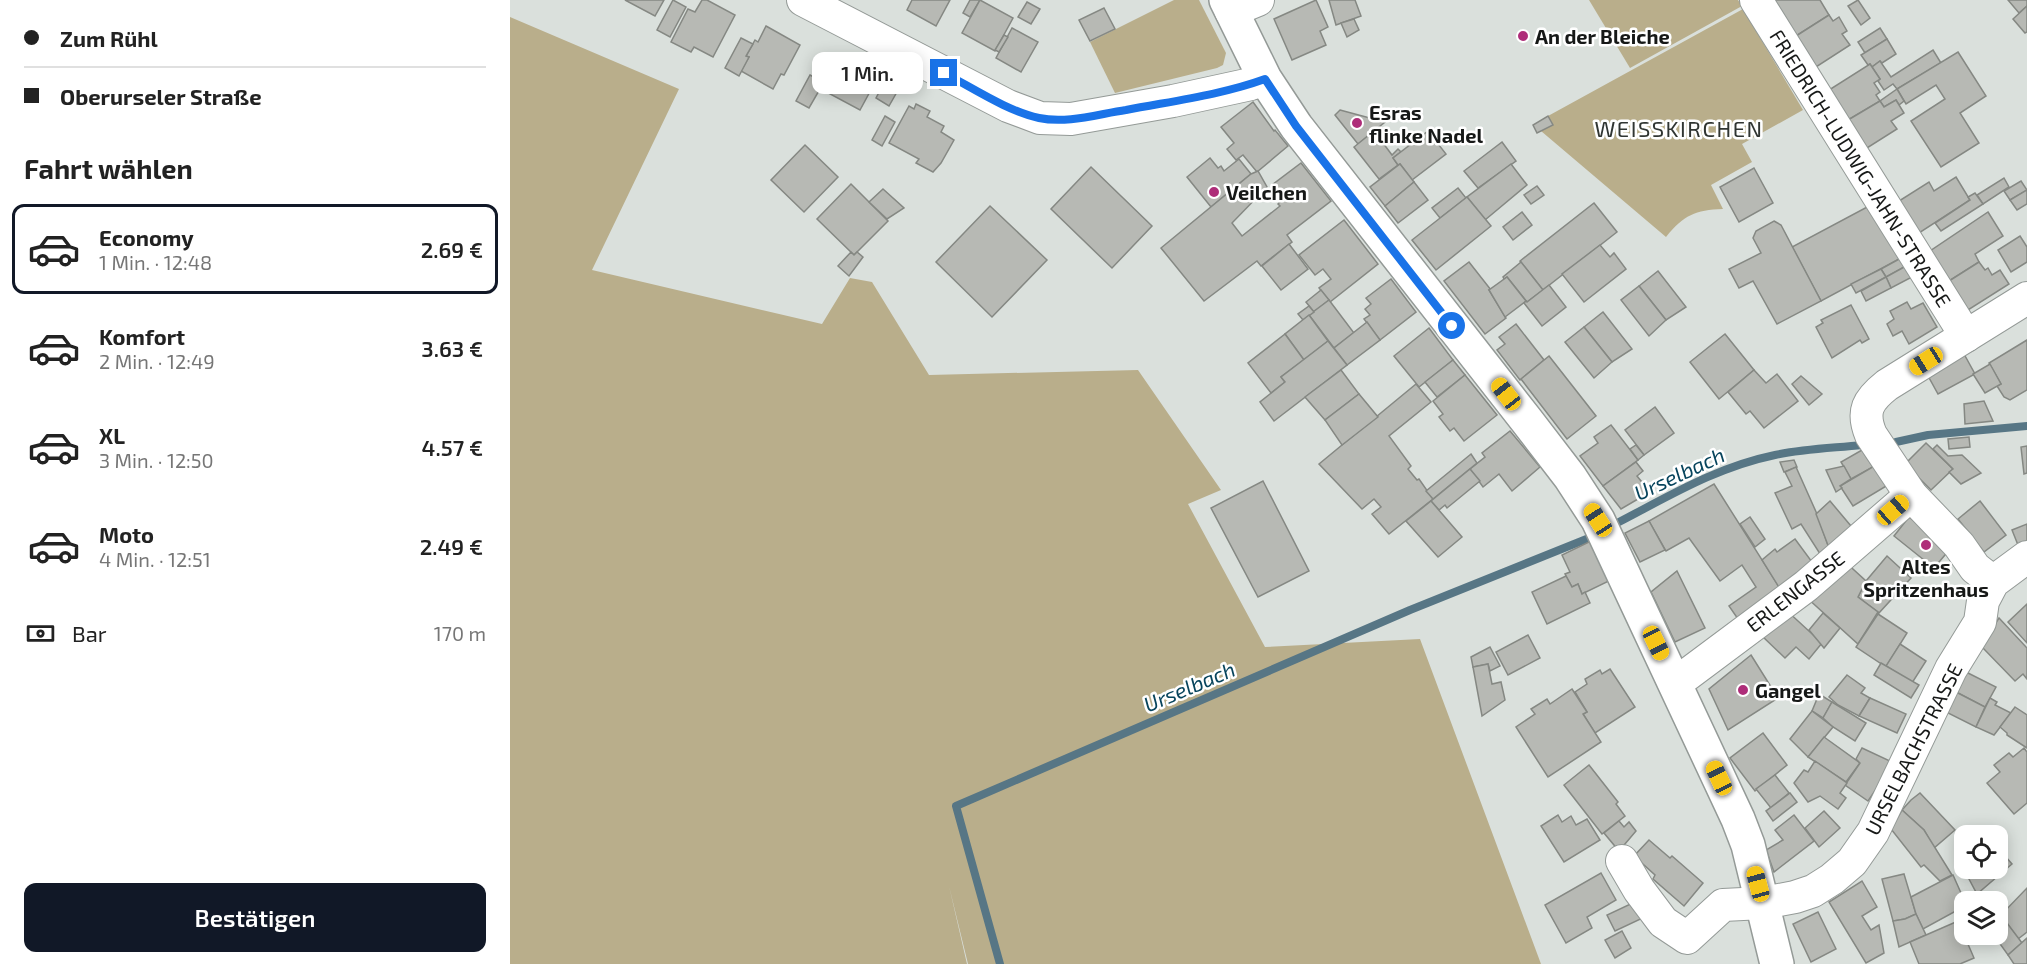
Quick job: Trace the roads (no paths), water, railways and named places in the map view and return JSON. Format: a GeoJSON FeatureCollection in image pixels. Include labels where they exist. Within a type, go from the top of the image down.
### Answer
{"type":"FeatureCollection","features":[{"type":"Feature","properties":{"kind":"main road"},"geometry":{"type":"LineString","coordinates":[[1238,4],[1265,79],[1296,126],[1570,477],[1598,520],[1738,819],[1748,845],[1777,964]]}},
{"type":"Feature","properties":{"kind":"street"},"geometry":{"type":"LineString","coordinates":[[803,0],[1008,106],[1040,118],[1071,119],[1173,101],[1265,79]]}},
{"type":"Feature","properties":{"kind":"street","name":"FRIEDRICH-LUDWIG-JAHN-STRASSE"},"geometry":{"type":"LineString","coordinates":[[1756,0],[1966,336]]}},
{"type":"Feature","properties":{"kind":"street"},"geometry":{"type":"LineString","coordinates":[[2027,298],[1887,385],[1870,401],[1866,418],[1871,435],[1911,495],[1959,545],[1975,568],[1993,582],[2027,557]]}},
{"type":"Feature","properties":{"kind":"street","name":"ERLENGASSE"},"geometry":{"type":"LineString","coordinates":[[1676,683],[1806,586],[1911,495]]}},
{"type":"Feature","properties":{"kind":"street","name":"URSELBACHSTRASSE"},"geometry":{"type":"LineString","coordinates":[[1622,861],[1639,890],[1663,922],[1687,938],[1723,905],[1763,903],[1795,897],[1813,891],[1832,879],[1852,862],[1873,832],[1951,669],[1980,622],[1983,600],[1993,582]]}},
{"type":"Feature","properties":{"kind":"waterway","name":"Urselbach"},"geometry":{"type":"LineString","coordinates":[[1896,442],[1928,435],[2027,426]]}},
{"type":"Feature","properties":{"kind":"waterway","name":"Urselbach"},"geometry":{"type":"LineString","coordinates":[[1619,522],[1714,474],[1754,460],[1796,451],[1862,445]]}},
{"type":"Feature","properties":{"kind":"waterway","name":"Urselbach"},"geometry":{"type":"LineString","coordinates":[[1000,964],[956,806],[1410,610],[1589,538]]}},
{"type":"Feature","properties":{"kind":"place","name":"An der Bleiche"},"geometry":{"type":"Point","coordinates":[1523,36]}},
{"type":"Feature","properties":{"kind":"place","name":"Esras flinke Nadel"},"geometry":{"type":"Point","coordinates":[1357,123]}},
{"type":"Feature","properties":{"kind":"place","name":"Veilchen"},"geometry":{"type":"Point","coordinates":[1214,192]}},
{"type":"Feature","properties":{"kind":"place","name":"Altes Spritzenhaus"},"geometry":{"type":"Point","coordinates":[1926,545]}},
{"type":"Feature","properties":{"kind":"place","name":"Gangel"},"geometry":{"type":"Point","coordinates":[1743,690]}},
{"type":"Feature","properties":{"kind":"district","name":"WEISSKIRCHEN"},"geometry":{"type":"Point","coordinates":[1679,128]}}]}
